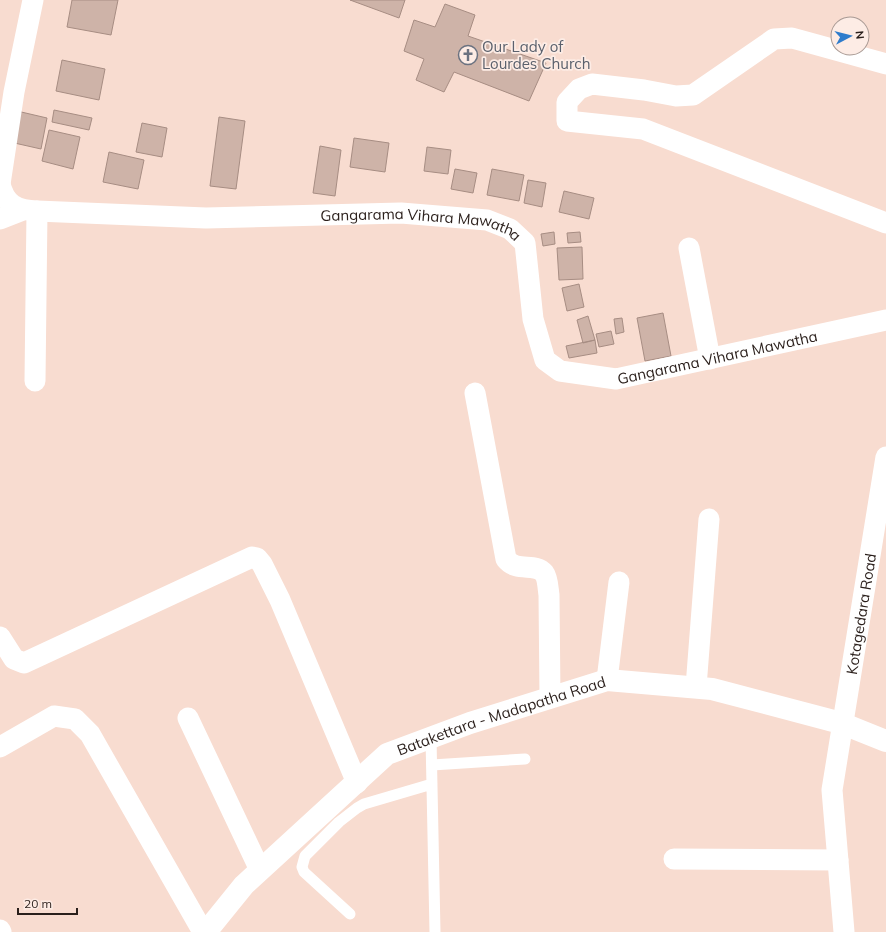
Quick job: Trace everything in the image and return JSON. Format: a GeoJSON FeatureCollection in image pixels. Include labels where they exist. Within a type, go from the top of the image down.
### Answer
{"type":"FeatureCollection","features":[{"type":"Feature","properties":{"kind":"street"},"geometry":{"type":"LineString","coordinates":[[30,211],[10,203],[3,195],[0,184],[7,96],[32,0]]}},
{"type":"Feature","properties":{"kind":"street"},"geometry":{"type":"LineString","coordinates":[[886,64],[792,38],[774,39],[693,95],[676,96],[644,90],[592,84],[579,89],[567,102],[567,121],[643,130],[886,223]]}},
{"type":"Feature","properties":{"kind":"street"},"geometry":{"type":"LineString","coordinates":[[0,219],[30,211]]}},
{"type":"Feature","properties":{"kind":"street"},"geometry":{"type":"LineString","coordinates":[[30,211],[35,381]]}},
{"type":"Feature","properties":{"kind":"street","name":"Gangarama Vihara Mawatha"},"geometry":{"type":"LineString","coordinates":[[30,211],[206,218],[401,213],[487,220],[510,229],[525,243],[534,319],[545,360],[560,371],[616,379],[776,343],[842,331],[886,320]]}},
{"type":"Feature","properties":{"kind":"street"},"geometry":{"type":"LineString","coordinates":[[690,248],[710,359]]}},
{"type":"Feature","properties":{"kind":"street"},"geometry":{"type":"LineString","coordinates":[[475,393],[506,559],[510,564],[518,567],[538,568],[545,573],[549,595],[550,698]]}},
{"type":"Feature","properties":{"kind":"street","name":"Kotagedara Road"},"geometry":{"type":"LineString","coordinates":[[844,932],[832,790],[842,723],[884,493],[886,457]]}},
{"type":"Feature","properties":{"kind":"street"},"geometry":{"type":"LineString","coordinates":[[696,687],[709,519]]}},
{"type":"Feature","properties":{"kind":"street"},"geometry":{"type":"LineString","coordinates":[[0,637],[14,659],[20,663],[24,663],[252,557],[257,558],[262,564],[280,600],[357,782]]}},
{"type":"Feature","properties":{"kind":"street"},"geometry":{"type":"LineString","coordinates":[[607,680],[619,582]]}},
{"type":"Feature","properties":{"kind":"street","name":"Batakettara - Madapatha Road"},"geometry":{"type":"LineString","coordinates":[[206,932],[244,885],[387,754],[470,723],[607,680],[712,689],[842,723],[886,741]]}},
{"type":"Feature","properties":{"kind":"street"},"geometry":{"type":"LineString","coordinates":[[0,747],[54,716],[75,719],[90,734],[203,932]]}},
{"type":"Feature","properties":{"kind":"street"},"geometry":{"type":"LineString","coordinates":[[188,718],[260,870]]}},
{"type":"Feature","properties":{"kind":"street"},"geometry":{"type":"LineString","coordinates":[[674,859],[838,860]]}},
{"type":"Feature","properties":{"kind":"lane"},"geometry":{"type":"LineString","coordinates":[[431,738],[435,932]]}},
{"type":"Feature","properties":{"kind":"lane"},"geometry":{"type":"LineString","coordinates":[[432,765],[525,758]]}},
{"type":"Feature","properties":{"kind":"lane"},"geometry":{"type":"LineString","coordinates":[[350,914],[304,872],[302,867],[305,856],[339,822],[364,804],[432,784]]}},
{"type":"Feature","properties":{"kind":"building"},"geometry":{"type":"Polygon","coordinates":[[[72,0],[118,0],[111,35],[67,27],[72,0]]]}},
{"type":"Feature","properties":{"kind":"building"},"geometry":{"type":"Polygon","coordinates":[[[350,0],[405,0],[399,18],[350,0]]]}},
{"type":"Feature","properties":{"kind":"building","name":"Our Lady of Lourdes Church"},"geometry":{"type":"Polygon","coordinates":[[[445,4],[475,15],[468,36],[546,63],[529,101],[454,72],[444,92],[416,80],[424,59],[404,51],[414,20],[435,27],[445,4]]]}},
{"type":"Feature","properties":{"kind":"building"},"geometry":{"type":"Polygon","coordinates":[[[62,60],[105,69],[99,100],[56,91],[62,60]]]}},
{"type":"Feature","properties":{"kind":"building"},"geometry":{"type":"Polygon","coordinates":[[[54,110],[92,118],[89,130],[52,122],[54,110]]]}},
{"type":"Feature","properties":{"kind":"building"},"geometry":{"type":"Polygon","coordinates":[[[17,111],[47,118],[41,149],[10,142],[17,111]]]}},
{"type":"Feature","properties":{"kind":"building"},"geometry":{"type":"Polygon","coordinates":[[[219,117],[245,121],[236,189],[210,186],[219,117]]]}},
{"type":"Feature","properties":{"kind":"building"},"geometry":{"type":"Polygon","coordinates":[[[142,123],[167,128],[162,157],[136,152],[142,123]]]}},
{"type":"Feature","properties":{"kind":"building"},"geometry":{"type":"Polygon","coordinates":[[[49,130],[80,137],[73,169],[42,161],[49,130]]]}},
{"type":"Feature","properties":{"kind":"building"},"geometry":{"type":"Polygon","coordinates":[[[354,138],[389,143],[385,172],[350,167],[354,138]]]}},
{"type":"Feature","properties":{"kind":"building"},"geometry":{"type":"Polygon","coordinates":[[[320,146],[341,150],[335,196],[313,193],[320,146]]]}},
{"type":"Feature","properties":{"kind":"building"},"geometry":{"type":"Polygon","coordinates":[[[427,147],[451,150],[448,174],[424,171],[427,147]]]}},
{"type":"Feature","properties":{"kind":"building"},"geometry":{"type":"Polygon","coordinates":[[[109,152],[144,160],[138,189],[103,182],[109,152]]]}},
{"type":"Feature","properties":{"kind":"building"},"geometry":{"type":"Polygon","coordinates":[[[455,169],[477,173],[473,193],[451,189],[455,169]]]}},
{"type":"Feature","properties":{"kind":"building"},"geometry":{"type":"Polygon","coordinates":[[[492,169],[524,175],[519,201],[487,195],[492,169]]]}},
{"type":"Feature","properties":{"kind":"building"},"geometry":{"type":"Polygon","coordinates":[[[528,180],[546,183],[542,207],[524,203],[528,180]]]}},
{"type":"Feature","properties":{"kind":"building"},"geometry":{"type":"Polygon","coordinates":[[[564,191],[594,198],[589,219],[559,212],[564,191]]]}},
{"type":"Feature","properties":{"kind":"building"},"geometry":{"type":"Polygon","coordinates":[[[554,232],[555,244],[543,246],[541,234],[554,232]]]}},
{"type":"Feature","properties":{"kind":"building"},"geometry":{"type":"Polygon","coordinates":[[[580,232],[581,242],[568,243],[567,233],[580,232]]]}},
{"type":"Feature","properties":{"kind":"building"},"geometry":{"type":"Polygon","coordinates":[[[582,247],[583,279],[559,280],[557,248],[582,247]]]}},
{"type":"Feature","properties":{"kind":"building"},"geometry":{"type":"Polygon","coordinates":[[[579,284],[584,307],[567,311],[562,288],[579,284]]]}},
{"type":"Feature","properties":{"kind":"building"},"geometry":{"type":"Polygon","coordinates":[[[663,313],[671,356],[645,361],[637,318],[663,313]]]}},
{"type":"Feature","properties":{"kind":"building"},"geometry":{"type":"Polygon","coordinates":[[[588,316],[595,340],[583,343],[577,320],[588,316]]]}},
{"type":"Feature","properties":{"kind":"building"},"geometry":{"type":"Polygon","coordinates":[[[622,318],[624,332],[616,334],[614,319],[622,318]]]}},
{"type":"Feature","properties":{"kind":"building"},"geometry":{"type":"Polygon","coordinates":[[[611,331],[614,344],[599,347],[596,334],[611,331]]]}},
{"type":"Feature","properties":{"kind":"building"},"geometry":{"type":"Polygon","coordinates":[[[595,340],[597,353],[569,358],[566,346],[595,340]]]}},
{"type":"Feature","properties":{"kind":"place","name":"Our Lady of Lourdes Church"},"geometry":{"type":"Point","coordinates":[468,55]}}]}
